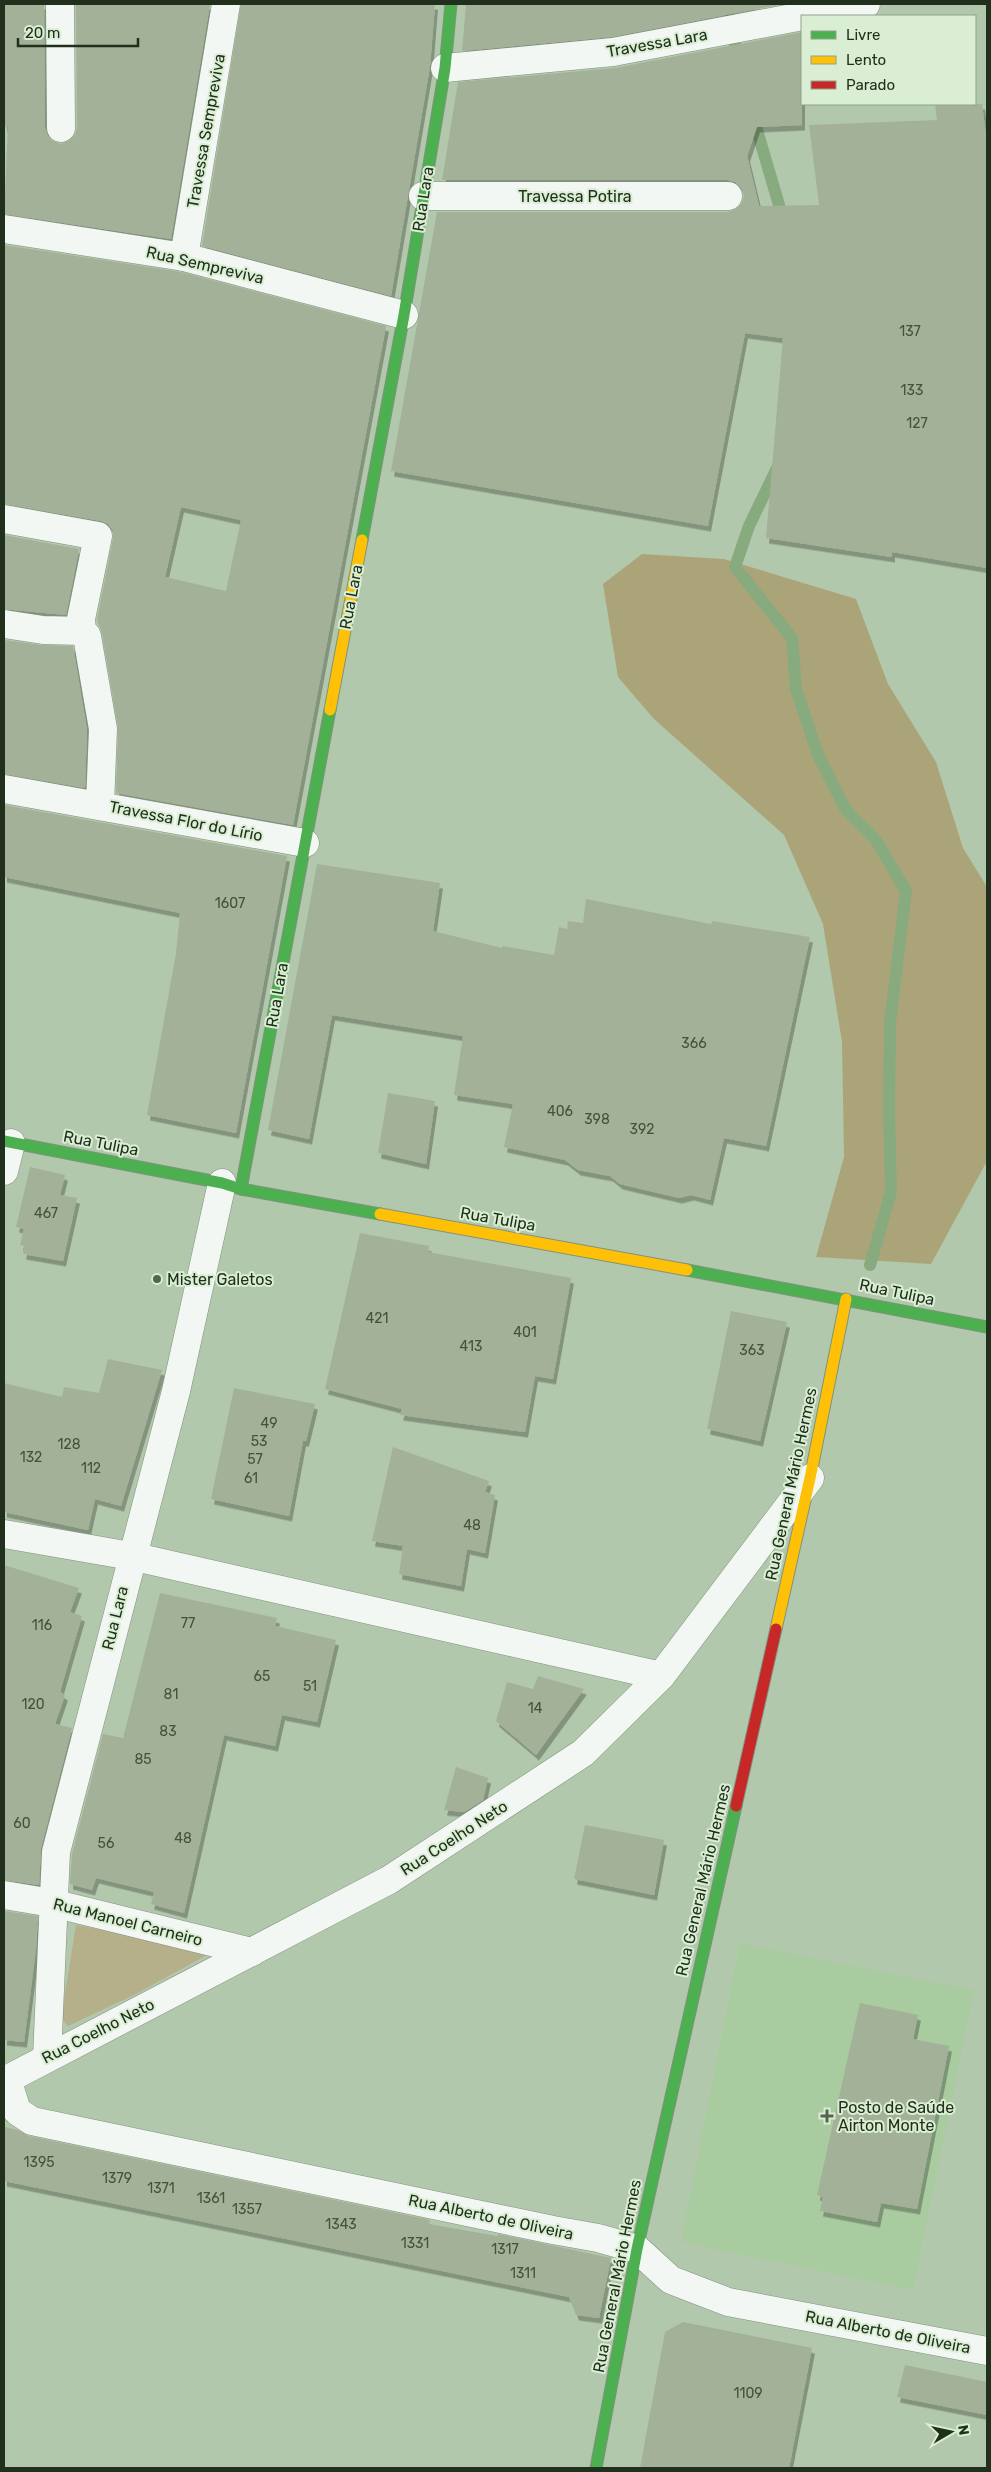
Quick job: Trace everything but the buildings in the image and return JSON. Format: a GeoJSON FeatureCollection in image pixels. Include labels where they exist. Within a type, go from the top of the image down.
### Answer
{"type":"FeatureCollection","features":[{"type":"Feature","properties":{"kind":"street"},"geometry":{"type":"LineString","coordinates":[[60,4],[61,128]]}},
{"type":"Feature","properties":{"kind":"street","name":"Travessa Sempreviva"},"geometry":{"type":"LineString","coordinates":[[184,257],[226,4]]}},
{"type":"Feature","properties":{"kind":"street","name":"Rua Lara"},"geometry":{"type":"LineString","coordinates":[[47,2058],[52,1903],[56,1852],[131,1556],[232,1186],[305,844],[404,314],[445,68],[451,4]]}},
{"type":"Feature","properties":{"kind":"street","name":"Travessa Lara"},"geometry":{"type":"LineString","coordinates":[[811,15],[866,4]]}},
{"type":"Feature","properties":{"kind":"street","name":"Travessa Lara"},"geometry":{"type":"LineString","coordinates":[[445,68],[613,52],[801,17]]}},
{"type":"Feature","properties":{"kind":"street","name":"Travessa Potira"},"geometry":{"type":"LineString","coordinates":[[423,196],[728,196]]}},
{"type":"Feature","properties":{"kind":"street","name":"Rua Sempreviva"},"geometry":{"type":"LineString","coordinates":[[4,229],[184,257],[404,314]]}},
{"type":"Feature","properties":{"kind":"street","name":"Travessa Flor do Lírio"},"geometry":{"type":"LineString","coordinates":[[4,519],[98,536],[81,619],[82,631],[87,636],[103,729],[100,805],[305,844]]}},
{"type":"Feature","properties":{"kind":"street"},"geometry":{"type":"LineString","coordinates":[[4,624],[43,630],[82,631]]}},
{"type":"Feature","properties":{"kind":"street"},"geometry":{"type":"LineString","coordinates":[[4,788],[100,805]]}},
{"type":"Feature","properties":{"kind":"street"},"geometry":{"type":"LineString","coordinates":[[4,1171],[7,1142]]}},
{"type":"Feature","properties":{"kind":"street","name":"Rua Tulipa"},"geometry":{"type":"LineString","coordinates":[[7,1142],[232,1186],[846,1299],[987,1328]]}},
{"type":"Feature","properties":{"kind":"street","name":"Rua General Mário Hermes"},"geometry":{"type":"LineString","coordinates":[[596,2468],[637,2249],[810,1478],[846,1299]]}},
{"type":"Feature","properties":{"kind":"street","name":"Rua Coelho Neto"},"geometry":{"type":"LineString","coordinates":[[5,2080],[388,1880],[584,1753],[661,1676],[810,1478]]}},
{"type":"Feature","properties":{"kind":"street"},"geometry":{"type":"LineString","coordinates":[[4,1534],[131,1556],[661,1676]]}},
{"type":"Feature","properties":{"kind":"street","name":"Rua Manoel Carneiro"},"geometry":{"type":"LineString","coordinates":[[4,1896],[52,1903],[252,1952]]}},
{"type":"Feature","properties":{"kind":"street","name":"Rua Alberto de Oliveira"},"geometry":{"type":"LineString","coordinates":[[5,2080],[17,2111],[32,2121],[598,2238],[637,2249],[671,2280],[728,2302],[987,2351]]}},
{"type":"Feature","properties":{"kind":"shaded area"},"geometry":{"type":"Polygon","coordinates":[[[642,554],[724,559],[856,599],[888,684],[936,762],[963,848],[987,887],[987,1161],[931,1264],[816,1257],[844,1157],[842,1042],[823,924],[784,835],[654,719],[618,677],[603,584],[642,554]]]}},
{"type":"Feature","properties":{"kind":"shaded area"},"geometry":{"type":"Polygon","coordinates":[[[76,1925],[216,1950],[136,1994],[68,2026],[61,2018],[76,1925]]]}},
{"type":"Feature","properties":{"kind":"shaded area","name":"Posto de Saúde Airton Monte"},"geometry":{"type":"Polygon","coordinates":[[[740,1943],[974,1990],[913,2290],[681,2242],[740,1943]]]}},
{"type":"Feature","properties":{"kind":"waterway"},"geometry":{"type":"LineString","coordinates":[[728,4],[738,62]]}},
{"type":"Feature","properties":{"kind":"waterway"},"geometry":{"type":"LineString","coordinates":[[752,113],[779,205],[781,221]]}},
{"type":"Feature","properties":{"kind":"waterway"},"geometry":{"type":"LineString","coordinates":[[777,468],[749,526],[735,567],[792,638],[796,689],[818,755],[846,810],[876,840],[906,891],[890,1023],[889,1110],[891,1192],[870,1265]]}},
{"type":"Feature","properties":{"kind":"traffic: fast"},"geometry":{"type":"LineString","coordinates":[[362,540],[404,315],[445,68],[451,4]]}},
{"type":"Feature","properties":{"kind":"traffic: fast"},"geometry":{"type":"LineString","coordinates":[[241,1189],[330,710]]}},
{"type":"Feature","properties":{"kind":"traffic: fast"},"geometry":{"type":"LineString","coordinates":[[4,1141],[222,1183],[241,1189],[380,1214]]}},
{"type":"Feature","properties":{"kind":"traffic: fast"},"geometry":{"type":"LineString","coordinates":[[687,1270],[987,1327]]}},
{"type":"Feature","properties":{"kind":"traffic: fast"},"geometry":{"type":"LineString","coordinates":[[596,2468],[637,2249],[736,1806]]}},
{"type":"Feature","properties":{"kind":"traffic: slow"},"geometry":{"type":"LineString","coordinates":[[330,710],[362,540]]}},
{"type":"Feature","properties":{"kind":"traffic: slow"},"geometry":{"type":"LineString","coordinates":[[380,1214],[687,1270]]}},
{"type":"Feature","properties":{"kind":"traffic: slow"},"geometry":{"type":"LineString","coordinates":[[776,1629],[810,1478],[846,1299]]}},
{"type":"Feature","properties":{"kind":"traffic: jam"},"geometry":{"type":"LineString","coordinates":[[736,1806],[776,1629]]}},
{"type":"Feature","properties":{"kind":"place","name":"Mister Galetos"},"geometry":{"type":"Point","coordinates":[157,1279]}},
{"type":"Feature","properties":{"kind":"place","name":"Posto de Saúde Airton Monte"},"geometry":{"type":"Point","coordinates":[827,2116]}}]}
